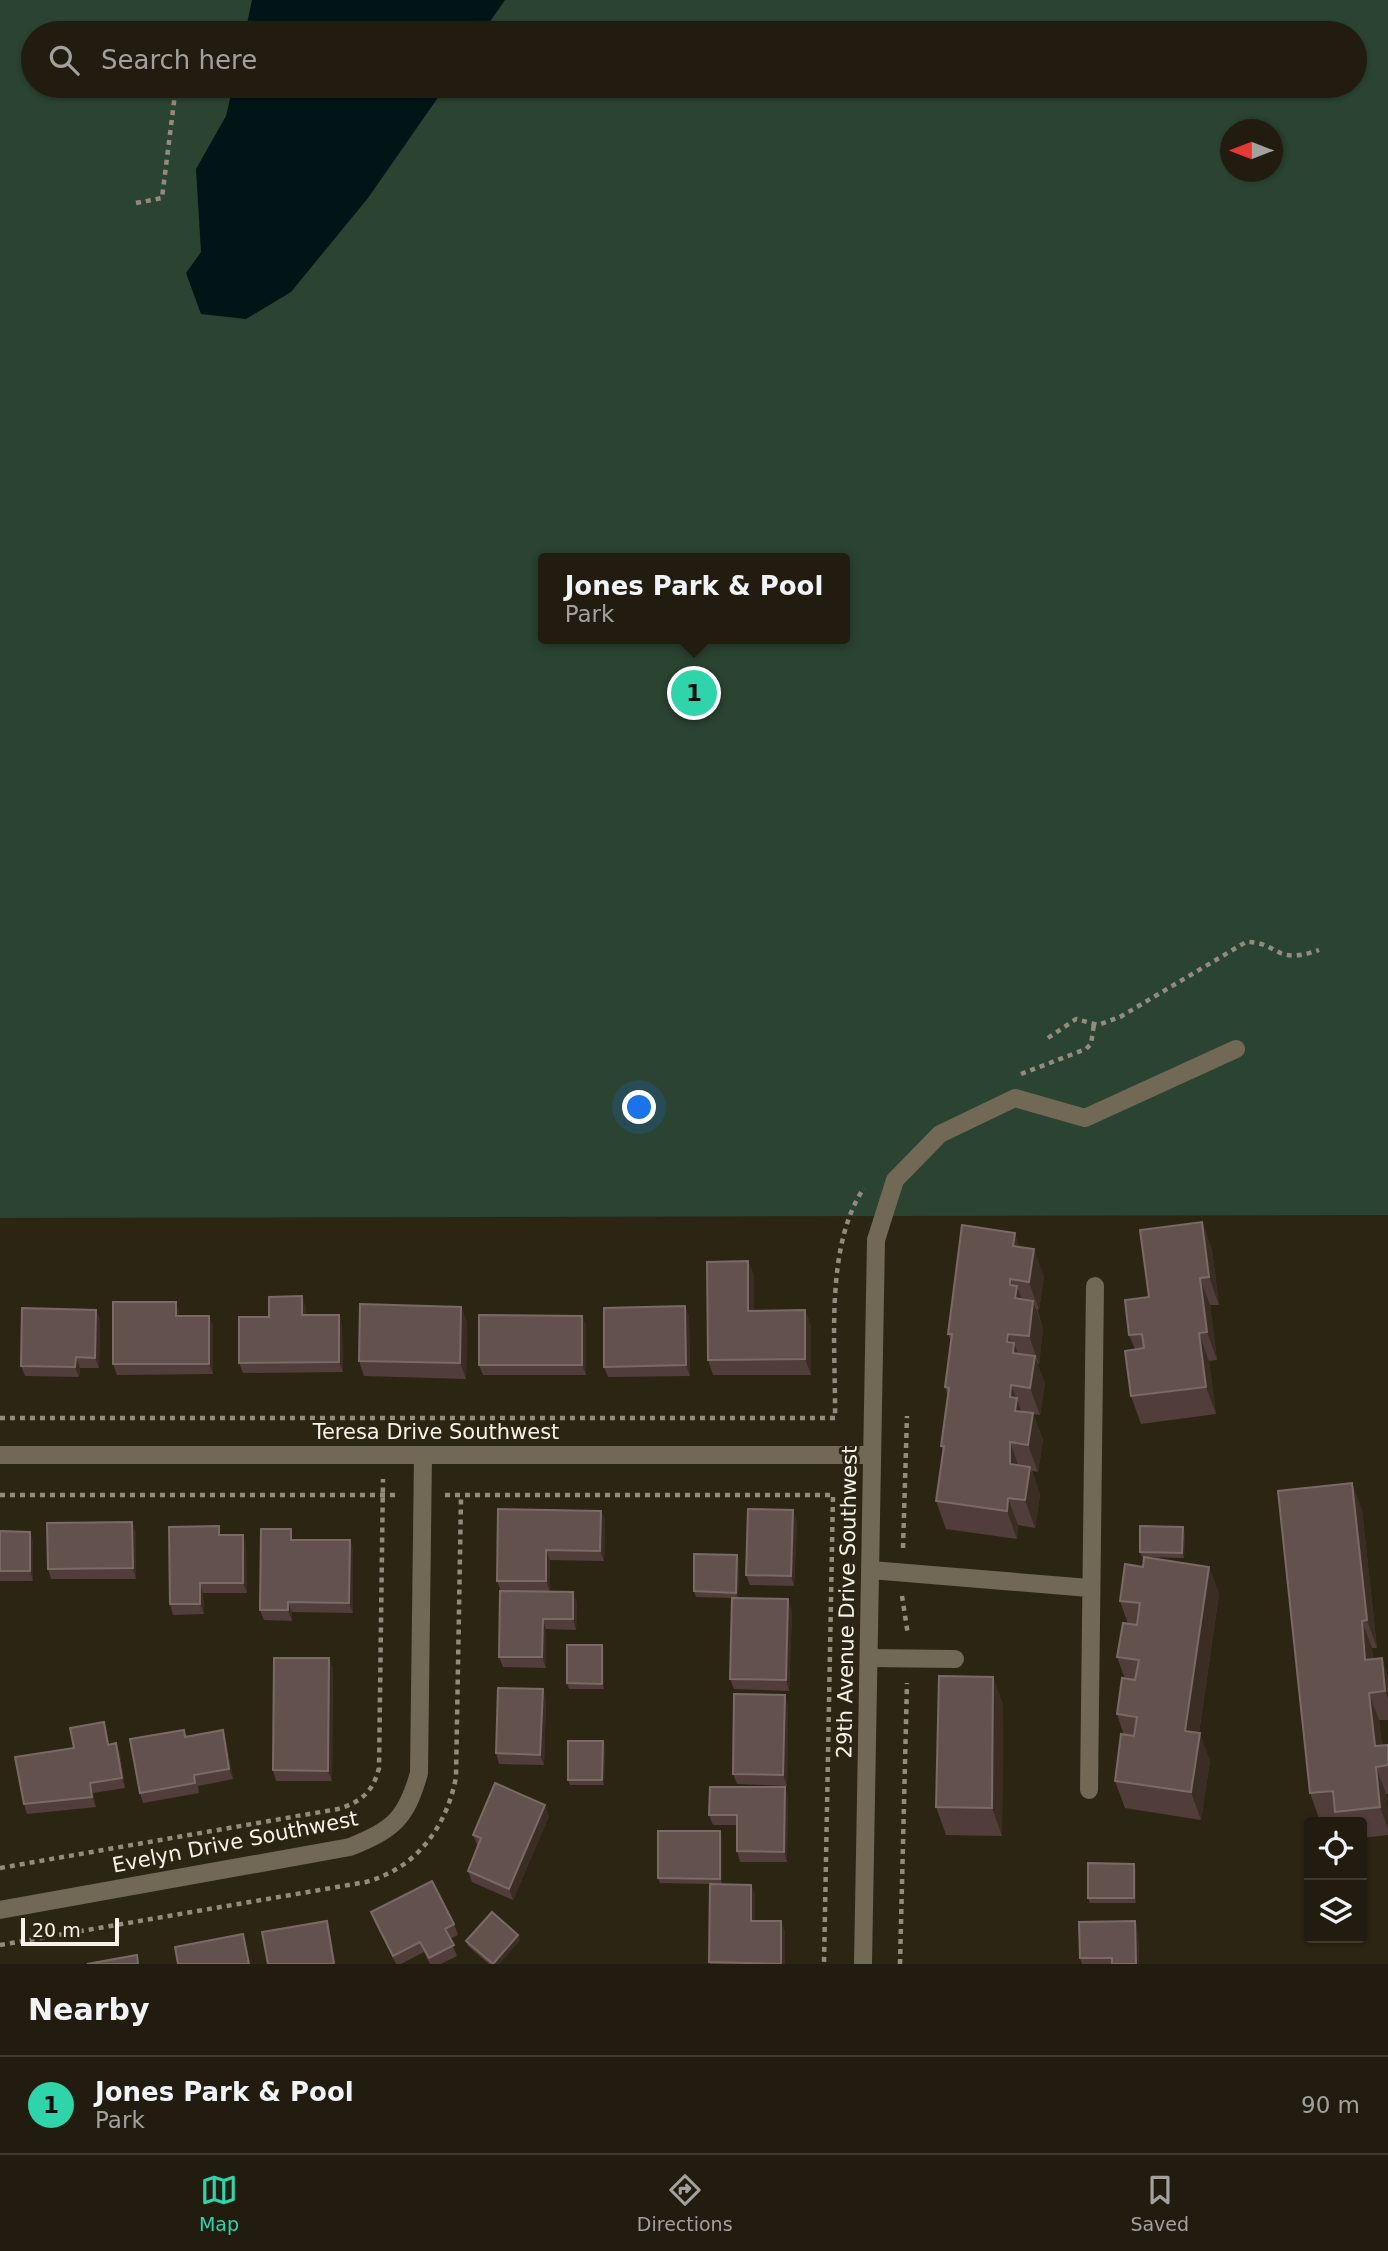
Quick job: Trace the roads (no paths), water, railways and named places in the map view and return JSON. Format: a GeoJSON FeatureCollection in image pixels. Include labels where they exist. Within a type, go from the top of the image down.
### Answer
{"type":"FeatureCollection","features":[{"type":"Feature","properties":{"kind":"street","name":"29th Avenue Drive Southwest"},"geometry":{"type":"LineString","coordinates":[[863,1964],[876,1240],[895,1180],[940,1134],[1015,1098],[1086,1118],[1237,1049]]}},
{"type":"Feature","properties":{"kind":"street"},"geometry":{"type":"LineString","coordinates":[[1089,1790],[1089,1588],[1095,1286]]}},
{"type":"Feature","properties":{"kind":"street","name":"Teresa Drive Southwest"},"geometry":{"type":"LineString","coordinates":[[0,1455],[872,1455]]}},
{"type":"Feature","properties":{"kind":"street","name":"Evelyn Drive Southwest"},"geometry":{"type":"LineString","coordinates":[[0,1910],[350,1847],[397,1823],[411,1801],[419,1773],[423,1455]]}},
{"type":"Feature","properties":{"kind":"street"},"geometry":{"type":"LineString","coordinates":[[871,1570],[1089,1588]]}},
{"type":"Feature","properties":{"kind":"street"},"geometry":{"type":"LineString","coordinates":[[870,1658],[955,1659]]}},
{"type":"Feature","properties":{"kind":"place","name":"Jones Park & Pool"},"geometry":{"type":"Point","coordinates":[694,693]}}]}
